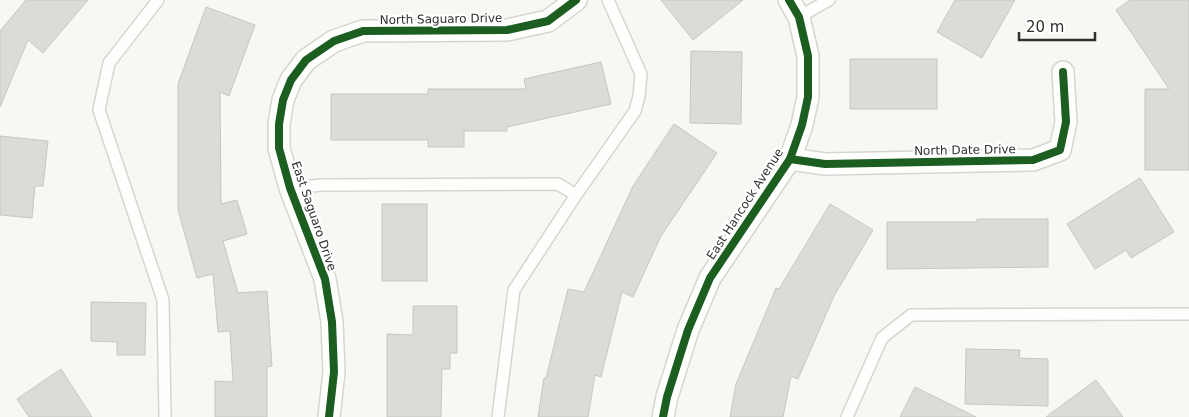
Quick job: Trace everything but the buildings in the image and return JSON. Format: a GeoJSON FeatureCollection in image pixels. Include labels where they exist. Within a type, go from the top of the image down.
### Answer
{"type":"FeatureCollection","features":[{"type":"Feature","properties":{"kind":"street","name":"North Saguaro Drive"},"geometry":{"type":"LineString","coordinates":[[306,60],[334,41],[363,31],[507,30],[548,21],[576,0]]}},
{"type":"Feature","properties":{"kind":"street","name":"East Hancock Avenue"},"geometry":{"type":"LineString","coordinates":[[663,417],[688,330],[710,278],[790,159],[802,125],[808,98],[808,56],[794,8]]}},
{"type":"Feature","properties":{"kind":"street","name":"East Saguaro Drive"},"geometry":{"type":"LineString","coordinates":[[306,60],[291,80],[283,100],[279,124],[279,148],[290,188],[324,278],[332,322],[334,372],[329,417]]}},
{"type":"Feature","properties":{"kind":"street","name":"North Date Drive"},"geometry":{"type":"LineString","coordinates":[[790,159],[826,164],[1032,160],[1060,150],[1066,122],[1063,72]]}},
{"type":"Feature","properties":{"kind":"lane"},"geometry":{"type":"LineString","coordinates":[[158,0],[108,63],[99,110],[163,300],[165,417]]}},
{"type":"Feature","properties":{"kind":"lane"},"geometry":{"type":"LineString","coordinates":[[498,417],[514,290],[576,195],[635,111],[639,96],[641,74],[608,0]]}},
{"type":"Feature","properties":{"kind":"lane"},"geometry":{"type":"LineString","coordinates":[[794,8],[828,0]]}},
{"type":"Feature","properties":{"kind":"lane"},"geometry":{"type":"LineString","coordinates":[[290,188],[322,185],[558,184],[576,195]]}},
{"type":"Feature","properties":{"kind":"lane"},"geometry":{"type":"LineString","coordinates":[[847,417],[882,338],[911,315],[1189,314]]}},
{"type":"Feature","properties":{"kind":"cycle path"},"geometry":{"type":"LineString","coordinates":[[329,417],[334,372],[332,322],[325,279],[290,188],[279,148],[279,124],[283,100],[291,80],[306,60],[334,41],[363,31],[507,30],[548,21],[576,0]]}},
{"type":"Feature","properties":{"kind":"cycle path"},"geometry":{"type":"LineString","coordinates":[[663,417],[667,397],[688,330],[710,278],[790,159],[802,125],[808,97],[808,56],[799,17],[789,0]]}},
{"type":"Feature","properties":{"kind":"cycle path"},"geometry":{"type":"LineString","coordinates":[[790,159],[825,164],[1033,160],[1060,150],[1066,122],[1063,72]]}}]}
